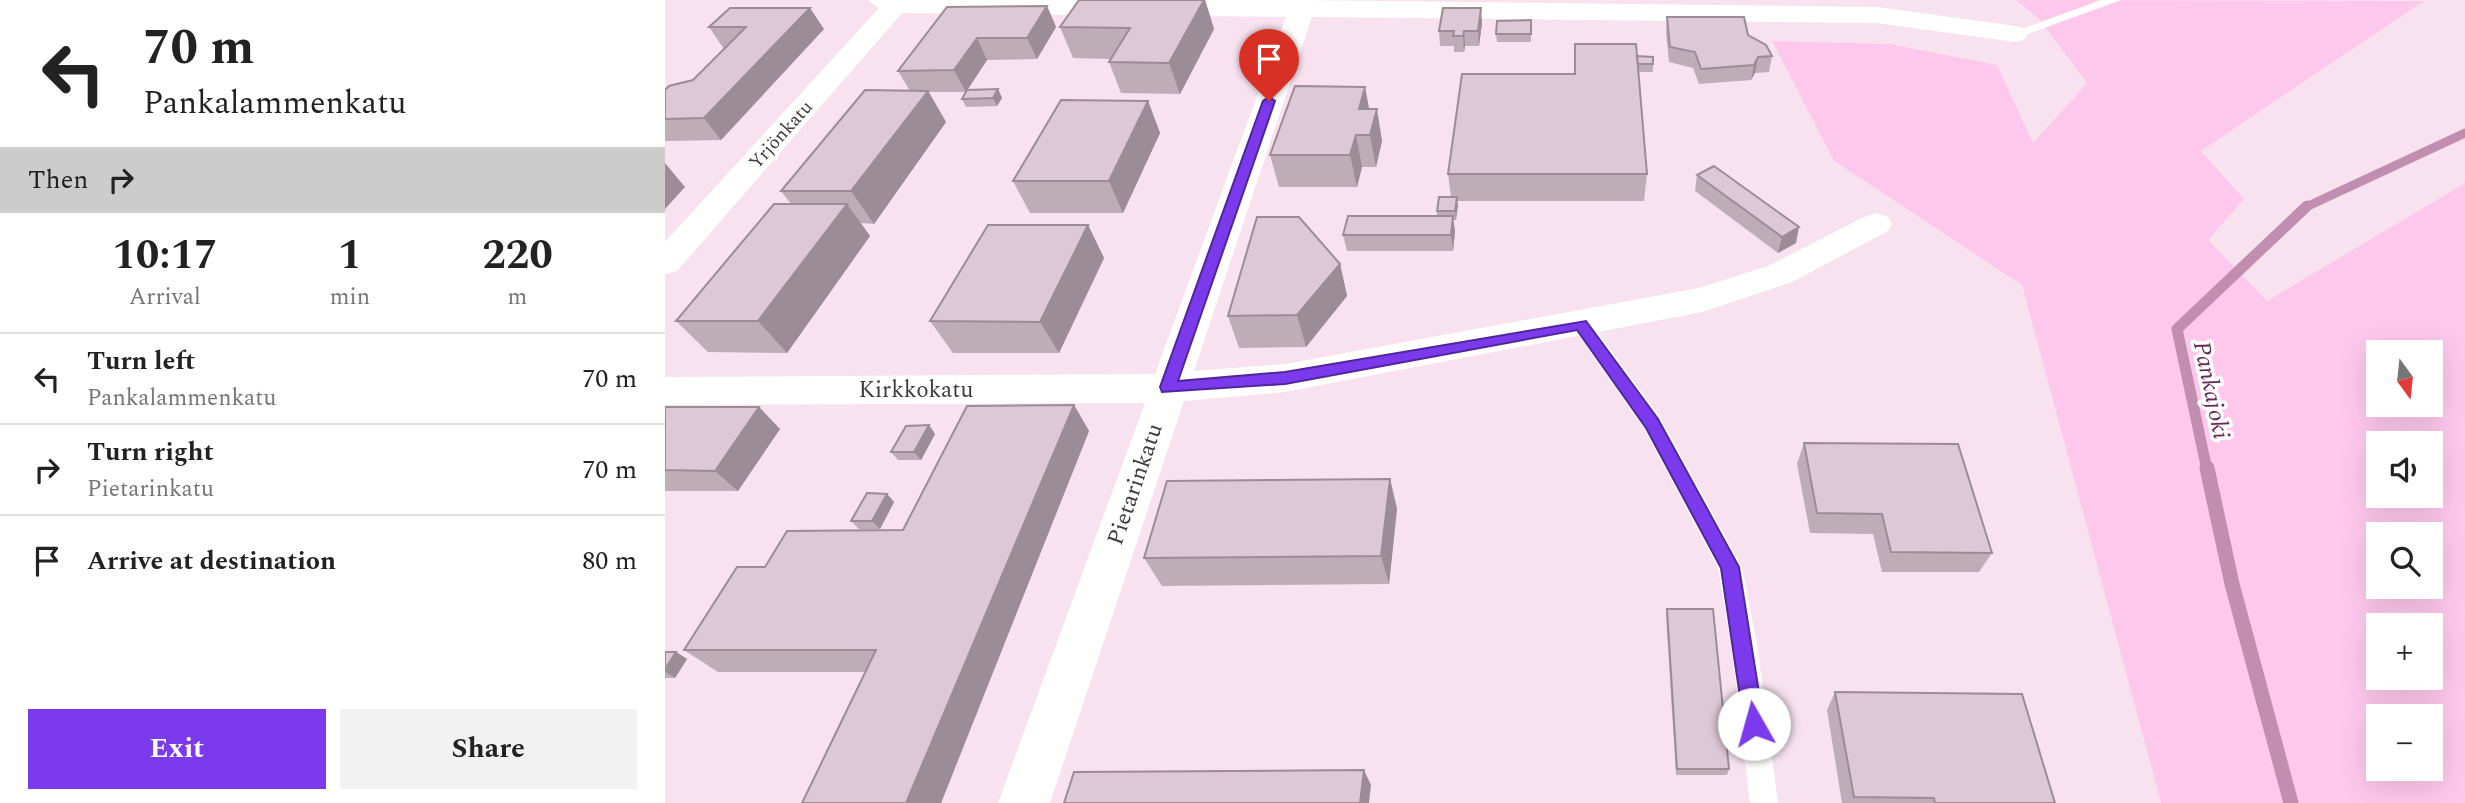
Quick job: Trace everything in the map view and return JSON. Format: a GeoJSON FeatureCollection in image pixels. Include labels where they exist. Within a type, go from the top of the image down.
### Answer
{"type":"FeatureCollection","features":[{"type":"Feature","properties":{"kind":"street"},"geometry":{"type":"LineString","coordinates":[[891,2],[1877,15],[2015,34]]}},
{"type":"Feature","properties":{"kind":"street","name":"Yrjönkatu"},"geometry":{"type":"LineString","coordinates":[[665,263],[891,2]]}},
{"type":"Feature","properties":{"kind":"street","name":"Pietarinkatu"},"geometry":{"type":"LineString","coordinates":[[1024,803],[1302,8]]}},
{"type":"Feature","properties":{"kind":"street","name":"Kirkkokatu"},"geometry":{"type":"LineString","coordinates":[[665,391],[1168,387],[1285,378],[1702,300],[1767,279],[1876,224]]}},
{"type":"Feature","properties":{"kind":"lane"},"geometry":{"type":"LineString","coordinates":[[2015,34],[2114,0]]}},
{"type":"Feature","properties":{"kind":"lane"},"geometry":{"type":"LineString","coordinates":[[1581,324],[1652,423],[1730,567],[1744,644],[1764,803]]}},
{"type":"Feature","properties":{"kind":"shaded area"},"geometry":{"type":"Polygon","coordinates":[[[2016,0],[2424,1],[2201,151],[2244,199],[2208,240],[2267,301],[2465,183],[2465,803],[2161,803],[2022,285],[1834,161],[1772,41],[1890,44],[1997,65],[2033,143],[2087,83],[2040,20],[2016,0]]]}},
{"type":"Feature","properties":{"kind":"building"},"geometry":{"type":"Polygon","coordinates":[[[1079,0],[1204,0],[1169,63],[1109,62],[1130,28],[1060,27],[1079,0]]]}},
{"type":"Feature","properties":{"kind":"building"},"geometry":{"type":"Polygon","coordinates":[[[1047,6],[1027,38],[977,38],[954,70],[898,71],[947,7],[1047,6]]]}},
{"type":"Feature","properties":{"kind":"building"},"geometry":{"type":"Polygon","coordinates":[[[730,8],[810,8],[704,118],[665,119],[665,90],[669,86],[693,80],[746,27],[709,27],[730,8]]]}},
{"type":"Feature","properties":{"kind":"building"},"geometry":{"type":"Polygon","coordinates":[[[1443,8],[1481,8],[1478,31],[1464,31],[1463,36],[1453,36],[1454,31],[1439,31],[1443,8]]]}},
{"type":"Feature","properties":{"kind":"building"},"geometry":{"type":"Polygon","coordinates":[[[1667,17],[1744,17],[1748,35],[1766,45],[1772,56],[1758,57],[1754,65],[1701,69],[1695,52],[1670,47],[1667,17]]]}},
{"type":"Feature","properties":{"kind":"building"},"geometry":{"type":"Polygon","coordinates":[[[1531,20],[1531,34],[1496,34],[1497,21],[1531,20]]]}},
{"type":"Feature","properties":{"kind":"building"},"geometry":{"type":"Polygon","coordinates":[[[1575,44],[1636,44],[1647,174],[1448,174],[1462,74],[1575,74],[1575,44]]]}},
{"type":"Feature","properties":{"kind":"building"},"geometry":{"type":"Polygon","coordinates":[[[1637,56],[1653,57],[1653,64],[1638,64],[1637,56]]]}},
{"type":"Feature","properties":{"kind":"building"},"geometry":{"type":"Polygon","coordinates":[[[1295,86],[1365,87],[1359,109],[1377,109],[1370,135],[1356,135],[1350,155],[1270,155],[1295,86]]]}},
{"type":"Feature","properties":{"kind":"building"},"geometry":{"type":"Polygon","coordinates":[[[998,89],[993,98],[962,99],[967,90],[998,89]]]}},
{"type":"Feature","properties":{"kind":"building"},"geometry":{"type":"Polygon","coordinates":[[[865,90],[928,91],[851,191],[781,191],[865,90]]]}},
{"type":"Feature","properties":{"kind":"building"},"geometry":{"type":"Polygon","coordinates":[[[1061,100],[1148,101],[1109,181],[1013,181],[1061,100]]]}},
{"type":"Feature","properties":{"kind":"building"},"geometry":{"type":"Polygon","coordinates":[[[1714,166],[1799,227],[1782,237],[1697,175],[1714,166]]]}},
{"type":"Feature","properties":{"kind":"building"},"geometry":{"type":"Polygon","coordinates":[[[1439,197],[1457,197],[1455,211],[1437,211],[1439,197]]]}},
{"type":"Feature","properties":{"kind":"building"},"geometry":{"type":"Polygon","coordinates":[[[774,204],[847,204],[758,321],[676,321],[774,204]]]}},
{"type":"Feature","properties":{"kind":"building"},"geometry":{"type":"Polygon","coordinates":[[[1348,216],[1453,216],[1451,235],[1343,235],[1348,216]]]}},
{"type":"Feature","properties":{"kind":"building"},"geometry":{"type":"Polygon","coordinates":[[[1257,217],[1299,217],[1340,264],[1297,315],[1228,316],[1257,217]]]}},
{"type":"Feature","properties":{"kind":"building"},"geometry":{"type":"Polygon","coordinates":[[[988,225],[1088,225],[1040,322],[930,321],[988,225]]]}},
{"type":"Feature","properties":{"kind":"building"},"geometry":{"type":"Polygon","coordinates":[[[1074,405],[906,803],[802,803],[876,650],[684,650],[737,567],[765,567],[787,531],[903,530],[967,406],[1074,405]]]}},
{"type":"Feature","properties":{"kind":"building"},"geometry":{"type":"Polygon","coordinates":[[[665,407],[759,407],[715,471],[665,470],[665,407]]]}},
{"type":"Feature","properties":{"kind":"building"},"geometry":{"type":"Polygon","coordinates":[[[929,425],[914,452],[891,452],[906,426],[929,425]]]}},
{"type":"Feature","properties":{"kind":"building"},"geometry":{"type":"Polygon","coordinates":[[[1804,443],[1958,444],[1992,553],[1891,552],[1882,514],[1817,513],[1804,443]]]}},
{"type":"Feature","properties":{"kind":"building"},"geometry":{"type":"Polygon","coordinates":[[[1390,479],[1381,556],[1144,558],[1167,481],[1390,479]]]}},
{"type":"Feature","properties":{"kind":"building"},"geometry":{"type":"Polygon","coordinates":[[[867,493],[887,494],[872,521],[851,521],[867,493]]]}},
{"type":"Feature","properties":{"kind":"building"},"geometry":{"type":"Polygon","coordinates":[[[1667,609],[1713,609],[1729,769],[1677,769],[1667,609]]]}},
{"type":"Feature","properties":{"kind":"building"},"geometry":{"type":"Polygon","coordinates":[[[665,652],[676,652],[665,669],[665,652]]]}},
{"type":"Feature","properties":{"kind":"building"},"geometry":{"type":"Polygon","coordinates":[[[1835,692],[2022,694],[2055,803],[1935,803],[1934,798],[1854,797],[1835,692]]]}},
{"type":"Feature","properties":{"kind":"building"},"geometry":{"type":"Polygon","coordinates":[[[1364,770],[1360,803],[1064,803],[1074,772],[1364,770]]]}},
{"type":"Feature","properties":{"kind":"waterway","name":"Pankajoki"},"geometry":{"type":"LineString","coordinates":[[2306,207],[2465,133]]}},
{"type":"Feature","properties":{"kind":"waterway","name":"Pankajoki"},"geometry":{"type":"LineString","coordinates":[[2207,470],[2177,329],[2307,206]]}},
{"type":"Feature","properties":{"kind":"waterway","name":"Pankajoki"},"geometry":{"type":"LineString","coordinates":[[2207,468],[2232,584],[2291,803]]}},
{"type":"Feature","properties":{"kind":"route"},"geometry":{"type":"LineString","coordinates":[[1269,101],[1168,387],[1285,378],[1581,324],[1652,423],[1730,567],[1744,644],[1754,724]]}}]}
